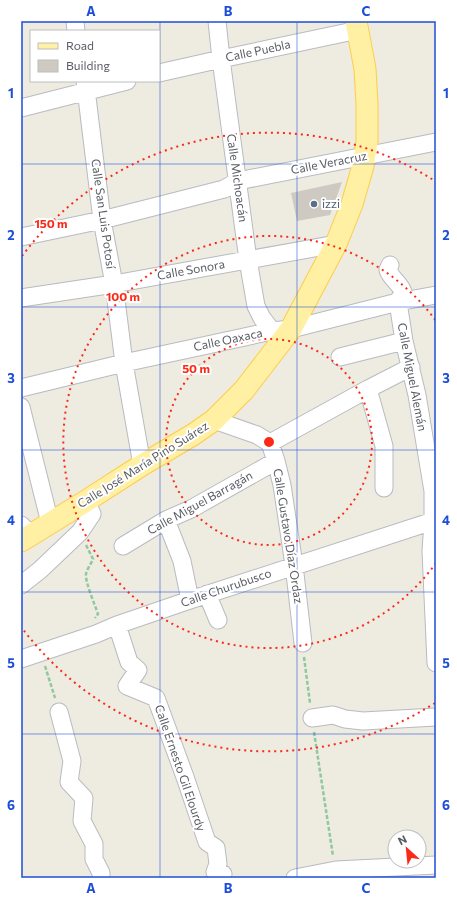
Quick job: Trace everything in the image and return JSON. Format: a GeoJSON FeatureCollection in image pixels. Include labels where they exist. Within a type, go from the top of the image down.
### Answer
{"type":"FeatureCollection","features":[{"type":"Feature","properties":{"kind":"main road","name":"Calle José María Pino Suárez"},"geometry":{"type":"LineString","coordinates":[[24,534],[50,523],[142,464],[194,434],[214,420],[244,390],[336,244],[352,204],[364,161],[367,142],[365,69],[357,26]]}},
{"type":"Feature","properties":{"kind":"street","name":"Calle Michoacán"},"geometry":{"type":"LineString","coordinates":[[217,21],[234,187],[256,306],[262,318],[281,330]]}},
{"type":"Feature","properties":{"kind":"street","name":"Calle Puebla"},"geometry":{"type":"LineString","coordinates":[[160,73],[357,26]]}},
{"type":"Feature","properties":{"kind":"street"},"geometry":{"type":"LineString","coordinates":[[21,108],[86,86],[119,82]]}},
{"type":"Feature","properties":{"kind":"street","name":"Calle San Luis Potosí"},"geometry":{"type":"LineString","coordinates":[[86,86],[102,220],[114,284],[124,362],[142,464]]}},
{"type":"Feature","properties":{"kind":"street","name":"Calle Veracruz"},"geometry":{"type":"LineString","coordinates":[[21,237],[102,220],[234,187],[364,161],[436,142]]}},
{"type":"Feature","properties":{"kind":"street","name":"Calle Veracruz"},"geometry":{"type":"LineString","coordinates":[[364,161],[436,153]]}},
{"type":"Feature","properties":{"kind":"street","name":"Calle Sonora"},"geometry":{"type":"LineString","coordinates":[[21,298],[114,284],[336,244]]}},
{"type":"Feature","properties":{"kind":"street","name":"Calle Miguel Alemán"},"geometry":{"type":"LineString","coordinates":[[390,265],[388,270],[390,276],[401,287],[403,292],[398,302],[404,341],[422,421],[433,491],[431,551],[436,663]]}},
{"type":"Feature","properties":{"kind":"street","name":"Calle Oaxaca"},"geometry":{"type":"LineString","coordinates":[[21,388],[124,362],[281,330],[398,302],[436,295]]}},
{"type":"Feature","properties":{"kind":"street"},"geometry":{"type":"LineString","coordinates":[[340,357],[404,341]]}},
{"type":"Feature","properties":{"kind":"street"},"geometry":{"type":"LineString","coordinates":[[214,420],[257,435],[270,443],[368,388],[411,367]]}},
{"type":"Feature","properties":{"kind":"street"},"geometry":{"type":"LineString","coordinates":[[368,388],[384,446],[384,488]]}},
{"type":"Feature","properties":{"kind":"street"},"geometry":{"type":"LineString","coordinates":[[21,407],[50,523]]}},
{"type":"Feature","properties":{"kind":"street","name":"Calle Gustavo Díaz Ordaz"},"geometry":{"type":"LineString","coordinates":[[270,443],[282,485],[294,565],[303,644]]}},
{"type":"Feature","properties":{"kind":"street","name":"Calle Miguel Barragán"},"geometry":{"type":"LineString","coordinates":[[123,546],[166,520],[191,509],[276,461]]}},
{"type":"Feature","properties":{"kind":"street"},"geometry":{"type":"LineString","coordinates":[[21,585],[40,570],[80,532],[92,514],[86,501]]}},
{"type":"Feature","properties":{"kind":"street"},"geometry":{"type":"LineString","coordinates":[[166,520],[182,561],[190,600]]}},
{"type":"Feature","properties":{"kind":"street","name":"Calle Churubusco"},"geometry":{"type":"LineString","coordinates":[[21,659],[207,594],[433,520]]}},
{"type":"Feature","properties":{"kind":"street"},"geometry":{"type":"LineString","coordinates":[[207,594],[218,620]]}},
{"type":"Feature","properties":{"kind":"street","name":"Calle Ernesto Gil Elourdy"},"geometry":{"type":"LineString","coordinates":[[117,625],[129,662],[138,670],[127,686],[156,698],[185,777],[206,842],[216,848],[218,864],[215,872],[223,874],[221,878]]}},
{"type":"Feature","properties":{"kind":"street"},"geometry":{"type":"LineString","coordinates":[[60,712],[72,760],[69,782],[84,798],[82,821],[94,844],[94,859],[101,873],[101,878]]}},
{"type":"Feature","properties":{"kind":"street"},"geometry":{"type":"LineString","coordinates":[[312,718],[333,715],[344,719],[363,721],[436,717]]}},
{"type":"Feature","properties":{"kind":"street"},"geometry":{"type":"LineString","coordinates":[[295,878],[436,865]]}},
{"type":"Feature","properties":{"kind":"path"},"geometry":{"type":"LineString","coordinates":[[80,532],[93,559],[86,575],[93,604],[96,607],[98,614],[94,620],[96,634]]}},
{"type":"Feature","properties":{"kind":"path"},"geometry":{"type":"LineString","coordinates":[[41,652],[60,712]]}},
{"type":"Feature","properties":{"kind":"path"},"geometry":{"type":"LineString","coordinates":[[325,799],[336,874]]}},
{"type":"Feature","properties":{"kind":"building","name":"izzi"},"geometry":{"type":"Polygon","coordinates":[[[342,182],[330,215],[297,221],[291,193],[342,182]]]}},
{"type":"Feature","properties":{"kind":"place","name":"izzi"},"geometry":{"type":"Point","coordinates":[314,204]}}]}
